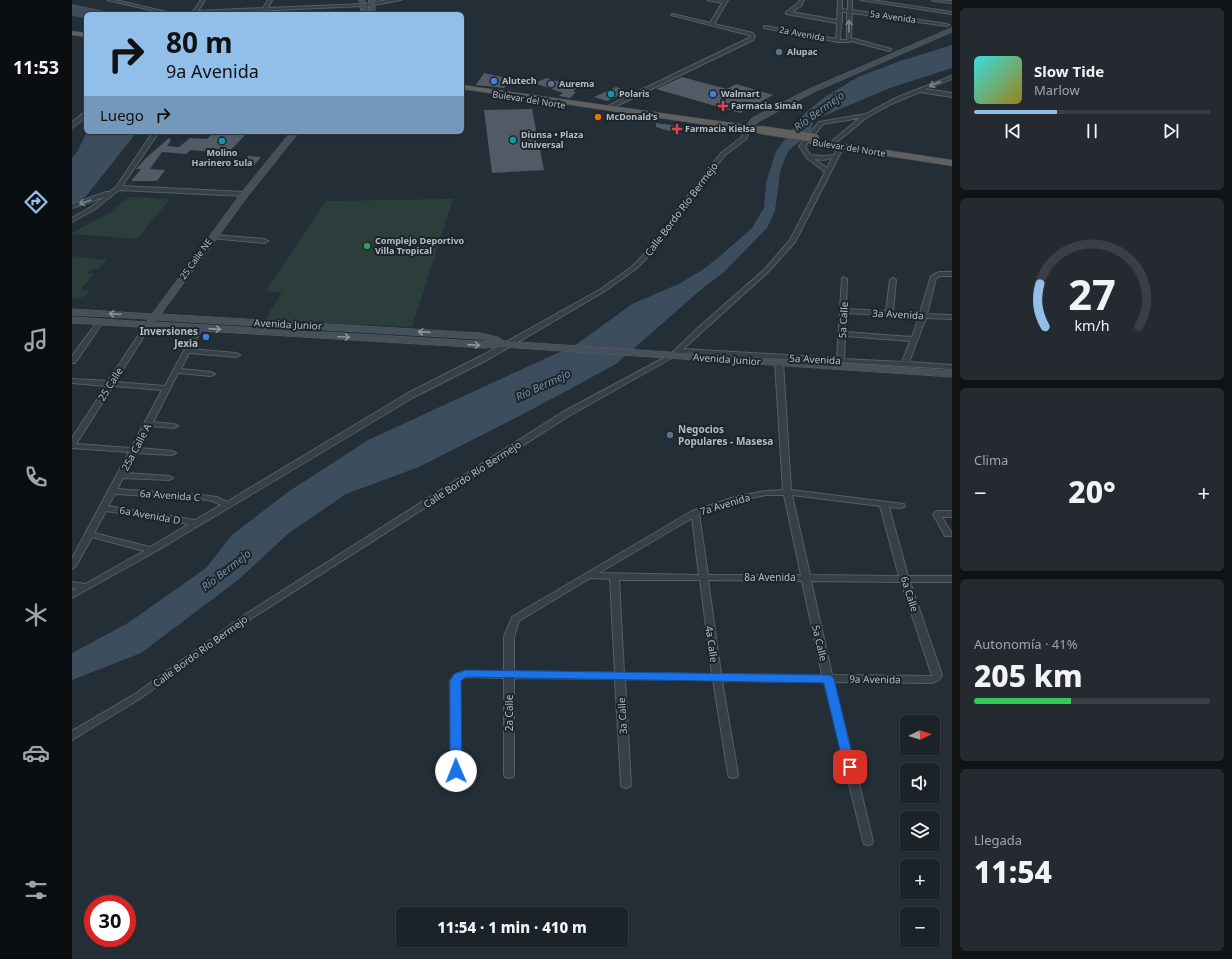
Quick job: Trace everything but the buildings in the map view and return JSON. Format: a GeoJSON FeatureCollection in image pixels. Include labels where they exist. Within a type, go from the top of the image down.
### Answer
{"type":"FeatureCollection","features":[{"type":"Feature","properties":{"kind":"highway"},"geometry":{"type":"LineString","coordinates":[[72,30],[84,32]]}},
{"type":"Feature","properties":{"kind":"highway"},"geometry":{"type":"LineString","coordinates":[[72,33],[84,35]]}},
{"type":"Feature","properties":{"kind":"highway","name":"Bulevar del Norte"},"geometry":{"type":"LineString","coordinates":[[464,90],[610,107],[747,130]]}},
{"type":"Feature","properties":{"kind":"highway","name":"Bulevar del Norte"},"geometry":{"type":"LineString","coordinates":[[464,90],[747,130],[952,163]]}},
{"type":"Feature","properties":{"kind":"highway","name":"Bulevar del Norte"},"geometry":{"type":"LineString","coordinates":[[838,144],[952,158]]}},
{"type":"Feature","properties":{"kind":"main road"},"geometry":{"type":"LineString","coordinates":[[363,2],[365,12]]}},
{"type":"Feature","properties":{"kind":"main road","name":"Calle Bordo Río Bermejo"},"geometry":{"type":"LineString","coordinates":[[747,130],[755,120],[814,89],[926,42],[949,27]]}},
{"type":"Feature","properties":{"kind":"main road","name":"25 Calle NE"},"geometry":{"type":"LineString","coordinates":[[148,325],[244,194],[293,134]]}},
{"type":"Feature","properties":{"kind":"main road","name":"Avenida Junior"},"geometry":{"type":"LineString","coordinates":[[72,312],[480,336],[495,339],[509,345]]}},
{"type":"Feature","properties":{"kind":"main road","name":"Avenida Junior"},"geometry":{"type":"LineString","coordinates":[[72,320],[484,346],[509,345],[661,354],[676,353],[952,374]]}},
{"type":"Feature","properties":{"kind":"street"},"geometry":{"type":"LineString","coordinates":[[109,0],[164,12]]}},
{"type":"Feature","properties":{"kind":"street"},"geometry":{"type":"LineString","coordinates":[[140,7],[144,0]]}},
{"type":"Feature","properties":{"kind":"street"},"geometry":{"type":"LineString","coordinates":[[195,12],[203,0]]}},
{"type":"Feature","properties":{"kind":"street"},"geometry":{"type":"LineString","coordinates":[[265,9],[270,0]]}},
{"type":"Feature","properties":{"kind":"street"},"geometry":{"type":"LineString","coordinates":[[212,12],[304,8],[398,0]]}},
{"type":"Feature","properties":{"kind":"street"},"geometry":{"type":"LineString","coordinates":[[709,0],[725,1],[712,24]]}},
{"type":"Feature","properties":{"kind":"street"},"geometry":{"type":"LineString","coordinates":[[802,0],[799,5],[788,13],[840,22]]}},
{"type":"Feature","properties":{"kind":"street"},"geometry":{"type":"LineString","coordinates":[[840,0],[838,41],[847,42],[849,39]]}},
{"type":"Feature","properties":{"kind":"street"},"geometry":{"type":"LineString","coordinates":[[849,39],[850,0]]}},
{"type":"Feature","properties":{"kind":"street"},"geometry":{"type":"LineString","coordinates":[[862,0],[952,13]]}},
{"type":"Feature","properties":{"kind":"street"},"geometry":{"type":"LineString","coordinates":[[934,0],[952,2]]}},
{"type":"Feature","properties":{"kind":"street","name":"5a Avenida"},"geometry":{"type":"LineString","coordinates":[[840,10],[949,27]]}},
{"type":"Feature","properties":{"kind":"street"},"geometry":{"type":"LineString","coordinates":[[610,107],[694,68],[751,39],[753,36],[751,34],[673,15]]}},
{"type":"Feature","properties":{"kind":"street","name":"2a Avenida"},"geometry":{"type":"LineString","coordinates":[[766,28],[838,41]]}},
{"type":"Feature","properties":{"kind":"street"},"geometry":{"type":"LineString","coordinates":[[849,39],[889,50]]}},
{"type":"Feature","properties":{"kind":"street","name":"Calle Bordo Río Bermejo"},"geometry":{"type":"LineString","coordinates":[[72,736],[138,696],[249,616],[566,414],[676,353],[701,328],[767,270],[793,241],[835,156],[838,144],[850,128],[868,114],[919,90],[952,77]]}},
{"type":"Feature","properties":{"kind":"street"},"geometry":{"type":"LineString","coordinates":[[919,90],[952,95]]}},
{"type":"Feature","properties":{"kind":"street"},"geometry":{"type":"LineString","coordinates":[[845,120],[868,114]]}},
{"type":"Feature","properties":{"kind":"street"},"geometry":{"type":"LineString","coordinates":[[72,126],[84,115]]}},
{"type":"Feature","properties":{"kind":"street"},"geometry":{"type":"LineString","coordinates":[[828,171],[808,156],[803,150],[802,146],[821,123],[833,120],[858,121]]}},
{"type":"Feature","properties":{"kind":"street"},"geometry":{"type":"LineString","coordinates":[[845,120],[850,128]]}},
{"type":"Feature","properties":{"kind":"street","name":"Calle Bordo Río Bermejo"},"geometry":{"type":"LineString","coordinates":[[72,595],[196,524],[411,395],[509,345],[603,290],[635,267],[658,243],[684,204],[723,154],[744,138],[747,130]]}},
{"type":"Feature","properties":{"kind":"street"},"geometry":{"type":"LineString","coordinates":[[72,220],[93,208],[116,190],[155,134]]}},
{"type":"Feature","properties":{"kind":"street"},"geometry":{"type":"LineString","coordinates":[[808,156],[823,158],[835,156]]}},
{"type":"Feature","properties":{"kind":"street"},"geometry":{"type":"LineString","coordinates":[[72,206],[116,190],[244,194]]}},
{"type":"Feature","properties":{"kind":"street"},"geometry":{"type":"LineString","coordinates":[[213,237],[265,241]]}},
{"type":"Feature","properties":{"kind":"street"},"geometry":{"type":"LineString","coordinates":[[905,364],[923,316],[933,277],[939,274],[952,274]]}},
{"type":"Feature","properties":{"kind":"street","name":"5a Calle"},"geometry":{"type":"LineString","coordinates":[[840,360],[844,279]]}},
{"type":"Feature","properties":{"kind":"street"},"geometry":{"type":"LineString","coordinates":[[889,314],[893,280]]}},
{"type":"Feature","properties":{"kind":"street","name":"3a Avenida"},"geometry":{"type":"LineString","coordinates":[[843,311],[952,317]]}},
{"type":"Feature","properties":{"kind":"street"},"geometry":{"type":"LineString","coordinates":[[72,361],[100,322]]}},
{"type":"Feature","properties":{"kind":"street","name":"25 Calle"},"geometry":{"type":"LineString","coordinates":[[72,445],[148,325]]}},
{"type":"Feature","properties":{"kind":"street","name":"25a Calle A"},"geometry":{"type":"LineString","coordinates":[[72,566],[199,328]]}},
{"type":"Feature","properties":{"kind":"street"},"geometry":{"type":"LineString","coordinates":[[842,334],[914,339]]}},
{"type":"Feature","properties":{"kind":"street"},"geometry":{"type":"LineString","coordinates":[[187,351],[236,355]]}},
{"type":"Feature","properties":{"kind":"street","name":"5a Avenida"},"geometry":{"type":"LineString","coordinates":[[676,353],[840,360],[952,367]]}},
{"type":"Feature","properties":{"kind":"street","name":"5a Calle"},"geometry":{"type":"LineString","coordinates":[[779,362],[787,492],[828,679],[868,841]]}},
{"type":"Feature","properties":{"kind":"street"},"geometry":{"type":"LineString","coordinates":[[176,371],[211,374]]}},
{"type":"Feature","properties":{"kind":"street"},"geometry":{"type":"LineString","coordinates":[[72,381],[168,388]]}},
{"type":"Feature","properties":{"kind":"street"},"geometry":{"type":"LineString","coordinates":[[148,424],[174,426]]}},
{"type":"Feature","properties":{"kind":"street"},"geometry":{"type":"LineString","coordinates":[[72,445],[172,453]]}},
{"type":"Feature","properties":{"kind":"street"},"geometry":{"type":"LineString","coordinates":[[121,475],[169,478]]}},
{"type":"Feature","properties":{"kind":"street","name":"6a Avenida C"},"geometry":{"type":"LineString","coordinates":[[112,491],[201,497],[214,499],[227,505]]}},
{"type":"Feature","properties":{"kind":"street","name":"7a Avenida"},"geometry":{"type":"LineString","coordinates":[[589,574],[695,513],[738,498],[766,493],[787,492],[901,506]]}},
{"type":"Feature","properties":{"kind":"street","name":"6a Calle"},"geometry":{"type":"LineString","coordinates":[[884,505],[905,580],[937,675],[936,678],[932,680]]}},
{"type":"Feature","properties":{"kind":"street","name":"6a Avenida D"},"geometry":{"type":"LineString","coordinates":[[103,508],[128,511],[196,524]]}},
{"type":"Feature","properties":{"kind":"street","name":"4a Calle"},"geometry":{"type":"LineString","coordinates":[[695,513],[717,678],[733,774]]}},
{"type":"Feature","properties":{"kind":"street"},"geometry":{"type":"LineString","coordinates":[[948,534],[939,519],[938,514],[952,514]]}},
{"type":"Feature","properties":{"kind":"street"},"geometry":{"type":"LineString","coordinates":[[89,534],[151,550]]}},
{"type":"Feature","properties":{"kind":"street","name":"8a Avenida"},"geometry":{"type":"LineString","coordinates":[[589,574],[614,577],[905,580],[952,579]]}},
{"type":"Feature","properties":{"kind":"street","name":"2a Calle"},"geometry":{"type":"LineString","coordinates":[[509,774],[509,674],[510,637],[512,626],[515,619],[589,574]]}},
{"type":"Feature","properties":{"kind":"street","name":"3a Calle"},"geometry":{"type":"LineString","coordinates":[[614,577],[626,784]]}},
{"type":"Feature","properties":{"kind":"street"},"geometry":{"type":"LineString","coordinates":[[72,586],[86,586]]}},
{"type":"Feature","properties":{"kind":"street","name":"9a Avenida"},"geometry":{"type":"LineString","coordinates":[[456,771],[455,681],[458,676],[466,674],[932,680]]}},
{"type":"Feature","properties":{"kind":"shaded area"},"geometry":{"type":"Polygon","coordinates":[[[129,197],[170,199],[137,239],[72,234],[109,213],[129,197]]]}},
{"type":"Feature","properties":{"kind":"shaded area","name":"Complejo Deportivo Villa Tropical"},"geometry":{"type":"Polygon","coordinates":[[[453,199],[412,327],[265,320],[282,292],[266,291],[326,201],[453,199]]]}},
{"type":"Feature","properties":{"kind":"shaded area"},"geometry":{"type":"Polygon","coordinates":[[[72,256],[107,260],[98,269],[91,269],[87,273],[94,274],[81,289],[89,291],[86,296],[72,299],[72,256]]]}},
{"type":"Feature","properties":{"kind":"water"},"geometry":{"type":"Polygon","coordinates":[[[72,4],[110,12],[84,12],[84,18],[72,16],[72,4]]]}},
{"type":"Feature","properties":{"kind":"water","name":"Río Bermejo"},"geometry":{"type":"Polygon","coordinates":[[[952,45],[952,68],[890,88],[814,120],[809,134],[789,150],[785,158],[780,172],[775,211],[767,228],[723,273],[704,287],[616,364],[531,410],[419,467],[346,494],[289,533],[238,580],[141,653],[72,680],[72,653],[128,623],[206,568],[232,535],[288,492],[368,440],[577,344],[632,304],[679,284],[702,270],[752,228],[764,208],[766,183],[776,151],[805,113],[825,97],[858,77],[900,61],[952,45]]]}},
{"type":"Feature","properties":{"kind":"water"},"geometry":{"type":"Polygon","coordinates":[[[86,134],[135,134],[86,196],[72,205],[72,158],[77,152],[86,134]]]}},
{"type":"Feature","properties":{"kind":"place","name":"Alupac"},"geometry":{"type":"Point","coordinates":[779,52]}},
{"type":"Feature","properties":{"kind":"place","name":"Alutech"},"geometry":{"type":"Point","coordinates":[494,81]}},
{"type":"Feature","properties":{"kind":"place","name":"Aurema"},"geometry":{"type":"Point","coordinates":[551,84]}},
{"type":"Feature","properties":{"kind":"place","name":"Polaris"},"geometry":{"type":"Point","coordinates":[611,94]}},
{"type":"Feature","properties":{"kind":"place","name":"Walmart"},"geometry":{"type":"Point","coordinates":[713,94]}},
{"type":"Feature","properties":{"kind":"place","name":"Farmacia Simán"},"geometry":{"type":"Point","coordinates":[723,106]}},
{"type":"Feature","properties":{"kind":"place","name":"McDonald's"},"geometry":{"type":"Point","coordinates":[598,117]}},
{"type":"Feature","properties":{"kind":"place","name":"Farmacia Kielsa"},"geometry":{"type":"Point","coordinates":[677,129]}},
{"type":"Feature","properties":{"kind":"place","name":"Diunsa • Plaza Universal"},"geometry":{"type":"Point","coordinates":[513,140]}},
{"type":"Feature","properties":{"kind":"place","name":"Molino Harinero Sula"},"geometry":{"type":"Point","coordinates":[222,141]}},
{"type":"Feature","properties":{"kind":"place","name":"Complejo Deportivo Villa Tropical"},"geometry":{"type":"Point","coordinates":[367,246]}},
{"type":"Feature","properties":{"kind":"place","name":"Inversiones Jexia"},"geometry":{"type":"Point","coordinates":[206,337]}},
{"type":"Feature","properties":{"kind":"place","name":"Negocios Populares - Masesa"},"geometry":{"type":"Point","coordinates":[670,435]}},
{"type":"Feature","properties":{"kind":"route"},"geometry":{"type":"LineString","coordinates":[[456,771],[455,681],[458,676],[466,674],[828,679],[850,767]]}}]}
